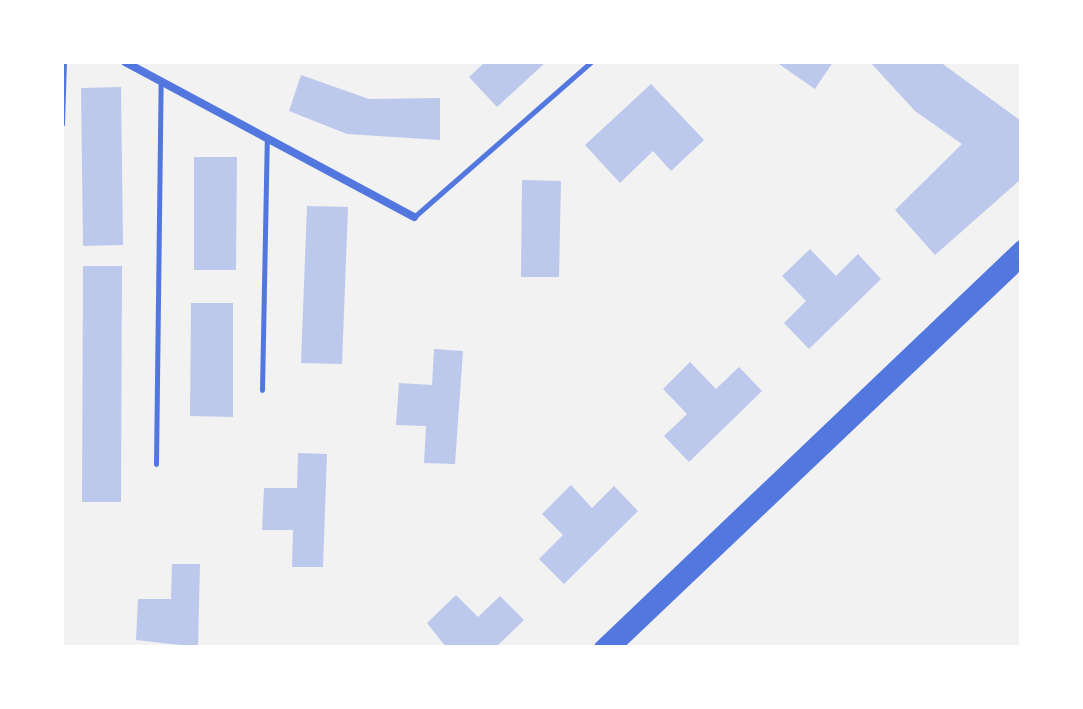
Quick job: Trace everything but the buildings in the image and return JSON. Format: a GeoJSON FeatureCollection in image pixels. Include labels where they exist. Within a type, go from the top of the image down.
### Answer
{"type":"FeatureCollection","features":[{"type":"Feature","properties":{"kind":"street"},"geometry":{"type":"LineString","coordinates":[[125,62],[414,217]]}},
{"type":"Feature","properties":{"kind":"street"},"geometry":{"type":"LineString","coordinates":[[600,647],[1021,246]]}},
{"type":"Feature","properties":{"kind":"street"},"geometry":{"type":"LineString","coordinates":[[616,647],[1021,262]]}},
{"type":"Feature","properties":{"kind":"lane"},"geometry":{"type":"LineString","coordinates":[[62,124],[64,62]]}},
{"type":"Feature","properties":{"kind":"lane"},"geometry":{"type":"LineString","coordinates":[[414,217],[591,62]]}},
{"type":"Feature","properties":{"kind":"lane"},"geometry":{"type":"LineString","coordinates":[[156,464],[161,81]]}},
{"type":"Feature","properties":{"kind":"lane"},"geometry":{"type":"LineString","coordinates":[[262,390],[267,138]]}}]}
